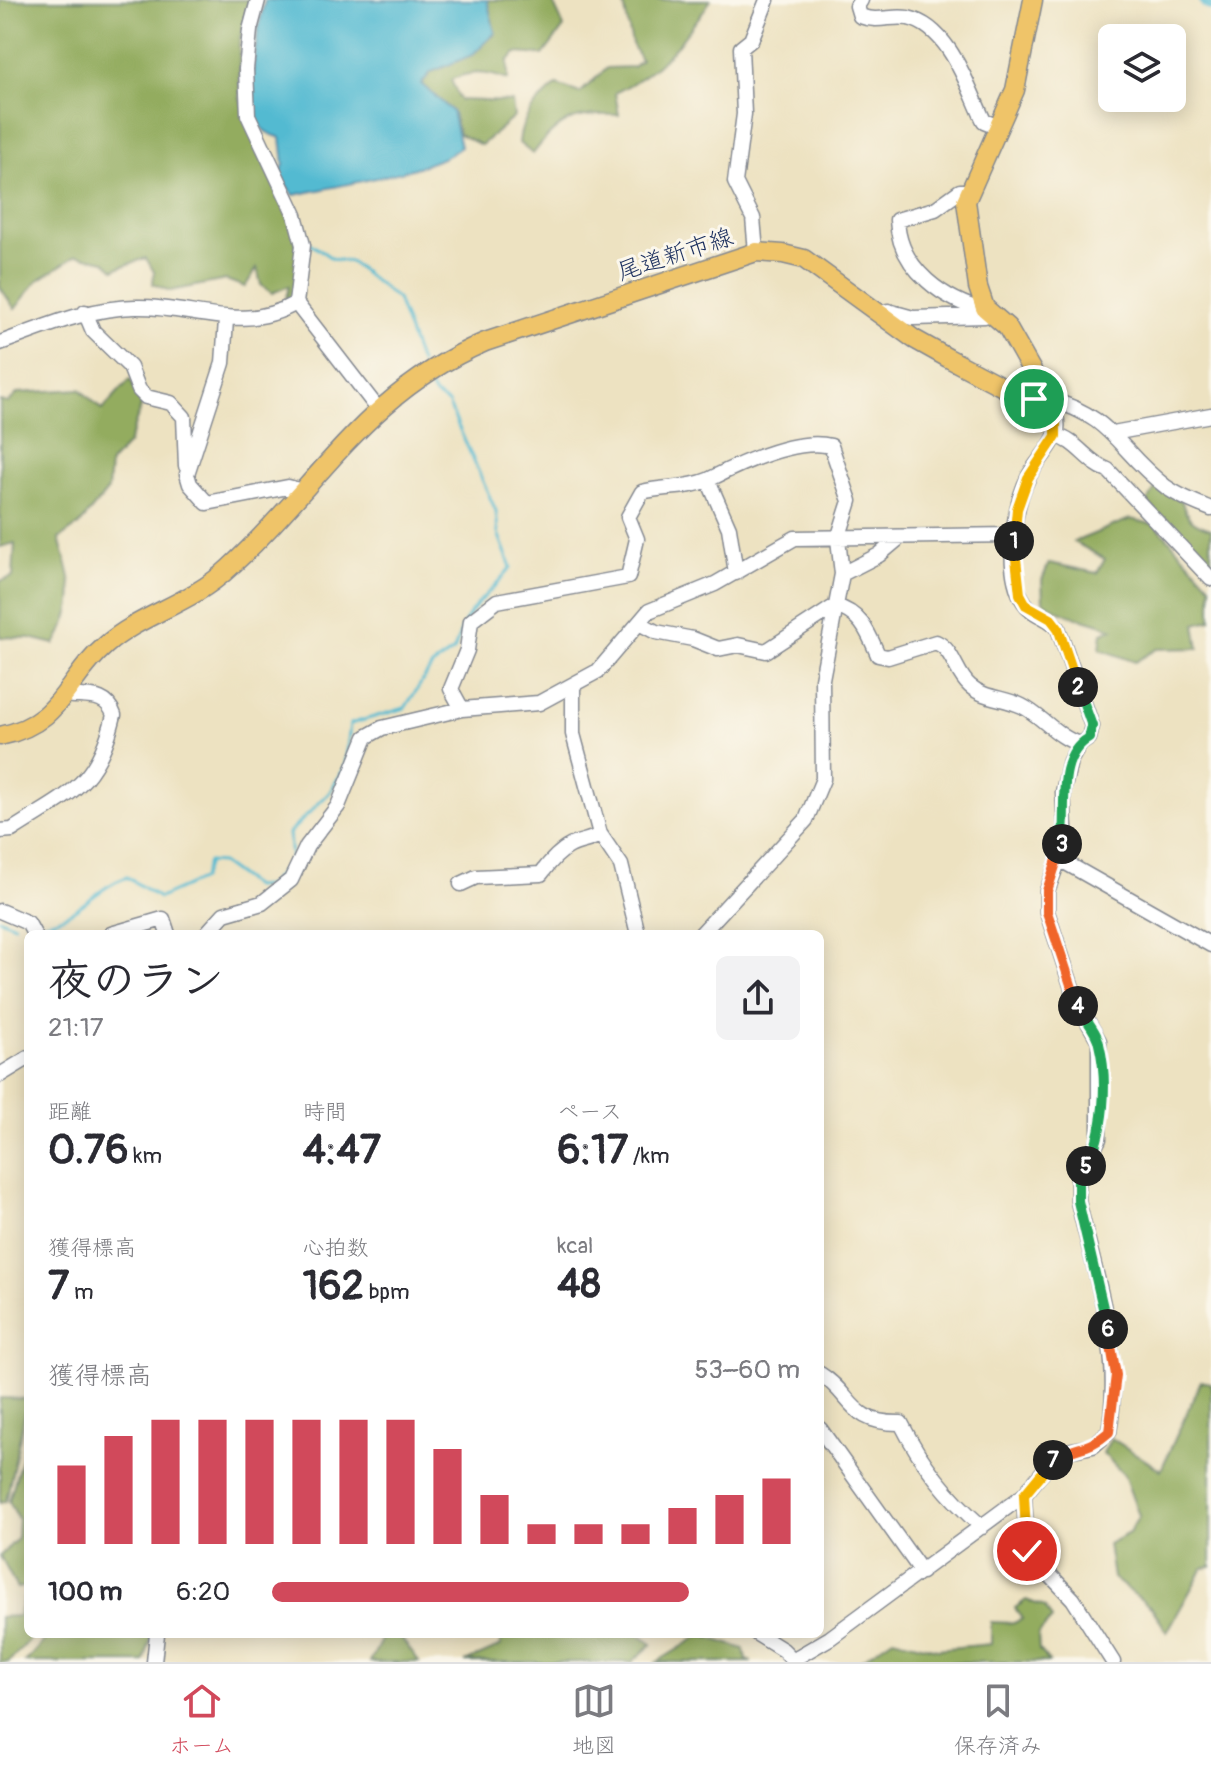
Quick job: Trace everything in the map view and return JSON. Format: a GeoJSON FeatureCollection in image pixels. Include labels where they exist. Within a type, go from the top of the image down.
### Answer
{"type":"FeatureCollection","features":[{"type":"Feature","properties":{"kind":"main road"},"geometry":{"type":"LineString","coordinates":[[1033,0],[1015,90],[966,201],[978,287],[989,312],[1007,327],[1048,399]]}},
{"type":"Feature","properties":{"kind":"main road","name":"尾道新市線"},"geometry":{"type":"LineString","coordinates":[[0,736],[47,717],[90,658],[116,636],[199,593],[230,568],[378,409],[450,357],[485,342],[756,252],[804,259],[914,339],[1018,395],[1048,399]]}},
{"type":"Feature","properties":{"kind":"street"},"geometry":{"type":"LineString","coordinates":[[258,0],[250,30],[246,69],[248,115],[295,215],[303,245],[296,303],[378,409]]}},
{"type":"Feature","properties":{"kind":"street"},"geometry":{"type":"LineString","coordinates":[[756,252],[753,218],[735,182],[744,114],[741,48],[751,40],[767,0]]}},
{"type":"Feature","properties":{"kind":"street"},"geometry":{"type":"LineString","coordinates":[[861,0],[857,6],[860,16],[874,22],[904,17],[936,36],[951,52],[984,121],[999,127]]}},
{"type":"Feature","properties":{"kind":"street"},"geometry":{"type":"LineString","coordinates":[[970,191],[960,191],[935,209],[897,220],[898,234],[919,275],[940,292],[989,312]]}},
{"type":"Feature","properties":{"kind":"street"},"geometry":{"type":"LineString","coordinates":[[0,343],[85,312],[148,307],[226,320],[279,313],[296,303]]}},
{"type":"Feature","properties":{"kind":"street"},"geometry":{"type":"LineString","coordinates":[[879,313],[888,311],[913,318],[943,314],[982,317],[989,312]]}},
{"type":"Feature","properties":{"kind":"street"},"geometry":{"type":"LineString","coordinates":[[85,312],[93,331],[130,367],[139,390],[146,397],[171,403],[184,417],[187,474],[190,484],[207,503],[288,487],[302,491]]}},
{"type":"Feature","properties":{"kind":"street"},"geometry":{"type":"LineString","coordinates":[[187,474],[223,363],[226,320]]}},
{"type":"Feature","properties":{"kind":"street"},"geometry":{"type":"LineString","coordinates":[[1048,399],[1080,408],[1113,433],[1167,487],[1211,509]]}},
{"type":"Feature","properties":{"kind":"street"},"geometry":{"type":"LineString","coordinates":[[763,1638],[794,1660],[922,1572],[1024,1495],[1054,1458],[1067,1451],[1093,1446],[1109,1432],[1116,1375],[1113,1349],[1078,1201],[1078,1178],[1099,1139],[1099,1041],[1077,1003],[1047,912],[1047,891],[1059,859],[1065,827],[1063,792],[1070,761],[1080,744],[1089,738],[1092,726],[1058,628],[1051,619],[1026,605],[1020,594],[1013,535],[1017,509],[1028,478],[1056,436],[1056,412],[1048,399]]}},
{"type":"Feature","properties":{"kind":"street"},"geometry":{"type":"LineString","coordinates":[[1113,433],[1211,415]]}},
{"type":"Feature","properties":{"kind":"street"},"geometry":{"type":"LineString","coordinates":[[1056,436],[1065,438],[1097,467],[1108,470],[1211,579]]}},
{"type":"Feature","properties":{"kind":"street"},"geometry":{"type":"LineString","coordinates":[[462,709],[451,689],[467,650],[471,621],[497,601],[628,577],[637,539],[628,517],[642,492],[663,486],[693,487],[751,459],[819,443],[831,446],[850,501],[838,539],[842,574],[822,679],[823,779],[806,820],[705,930]]}},
{"type":"Feature","properties":{"kind":"street"},"geometry":{"type":"LineString","coordinates":[[708,480],[729,528],[736,573]]}},
{"type":"Feature","properties":{"kind":"street"},"geometry":{"type":"LineString","coordinates":[[210,930],[224,914],[262,903],[291,880],[307,846],[338,806],[366,737],[408,719],[462,709],[539,703],[598,671],[639,623],[663,603],[736,573],[795,538],[898,539],[943,533],[1013,535]]}},
{"type":"Feature","properties":{"kind":"street"},"geometry":{"type":"LineString","coordinates":[[842,574],[879,555],[898,539]]}},
{"type":"Feature","properties":{"kind":"street"},"geometry":{"type":"LineString","coordinates":[[639,623],[656,632],[693,639],[718,649],[738,645],[766,651],[835,606],[848,609],[862,621],[878,655],[888,657],[936,642],[946,646],[967,683],[984,696],[1005,697],[1080,744]]}},
{"type":"Feature","properties":{"kind":"street"},"geometry":{"type":"LineString","coordinates":[[573,687],[573,734],[600,834],[621,865],[637,930]]}},
{"type":"Feature","properties":{"kind":"street"},"geometry":{"type":"LineString","coordinates":[[0,831],[12,830],[75,789],[94,772],[114,715],[110,704],[99,696],[65,695]]}},
{"type":"Feature","properties":{"kind":"street"},"geometry":{"type":"LineString","coordinates":[[461,884],[476,877],[541,874],[571,845],[592,840],[600,834]]}},
{"type":"Feature","properties":{"kind":"street"},"geometry":{"type":"LineString","coordinates":[[1059,859],[1211,945]]}},
{"type":"Feature","properties":{"kind":"street"},"geometry":{"type":"LineString","coordinates":[[0,911],[32,930]]}},
{"type":"Feature","properties":{"kind":"street"},"geometry":{"type":"LineString","coordinates":[[125,930],[163,919],[167,930]]}},
{"type":"Feature","properties":{"kind":"street"},"geometry":{"type":"LineString","coordinates":[[0,1075],[24,1060]]}},
{"type":"Feature","properties":{"kind":"street"},"geometry":{"type":"LineString","coordinates":[[824,1378],[848,1404],[869,1418],[883,1423],[901,1423],[916,1454],[948,1496],[982,1527]]}},
{"type":"Feature","properties":{"kind":"street"},"geometry":{"type":"LineString","coordinates":[[824,1435],[922,1572]]}},
{"type":"Feature","properties":{"kind":"street"},"geometry":{"type":"LineString","coordinates":[[1024,1495],[1027,1551],[1073,1599],[1113,1662]]}},
{"type":"Feature","properties":{"kind":"street"},"geometry":{"type":"LineString","coordinates":[[154,1662],[157,1638]]}},
{"type":"Feature","properties":{"kind":"green space"},"geometry":{"type":"Polygon","coordinates":[[[0,0],[249,0],[239,44],[240,99],[295,223],[301,296],[285,301],[289,286],[272,293],[261,285],[257,268],[245,287],[226,280],[170,291],[153,284],[154,272],[146,258],[114,269],[105,261],[77,255],[37,281],[15,309],[0,287],[0,0]]]}},
{"type":"Feature","properties":{"kind":"green space"},"geometry":{"type":"Polygon","coordinates":[[[487,0],[552,0],[564,27],[543,55],[516,53],[508,61],[508,80],[479,73],[451,80],[460,100],[512,102],[514,117],[481,145],[459,134],[452,111],[421,84],[431,72],[472,55],[495,34],[487,0]]]}},
{"type":"Feature","properties":{"kind":"green space"},"geometry":{"type":"Polygon","coordinates":[[[623,0],[711,0],[658,65],[615,93],[619,115],[591,115],[570,120],[552,132],[533,154],[519,143],[520,133],[531,110],[550,91],[557,85],[580,93],[607,68],[633,67],[641,60],[632,44],[623,0]]]}},
{"type":"Feature","properties":{"kind":"green space"},"geometry":{"type":"Polygon","coordinates":[[[130,379],[142,404],[128,444],[110,463],[108,490],[80,524],[59,539],[72,593],[63,630],[55,644],[30,638],[0,637],[0,581],[13,577],[15,543],[0,547],[0,401],[8,403],[18,393],[80,389],[102,410],[130,379]]]}},
{"type":"Feature","properties":{"kind":"green space"},"geometry":{"type":"Polygon","coordinates":[[[1156,488],[1182,501],[1191,520],[1211,529],[1211,565],[1203,563],[1147,502],[1156,488]]]}},
{"type":"Feature","properties":{"kind":"green space"},"geometry":{"type":"Polygon","coordinates":[[[1130,519],[1156,525],[1211,586],[1211,620],[1195,624],[1199,648],[1157,649],[1135,662],[1100,649],[1102,633],[1113,629],[1068,614],[1043,601],[1042,580],[1049,563],[1097,573],[1105,559],[1074,542],[1130,519]]]}},
{"type":"Feature","properties":{"kind":"green space"},"geometry":{"type":"Polygon","coordinates":[[[1201,1381],[1211,1383],[1211,1567],[1203,1568],[1167,1632],[1152,1608],[1113,1578],[1108,1544],[1129,1533],[1139,1516],[1124,1475],[1103,1453],[1111,1438],[1161,1470],[1201,1381]]]}},
{"type":"Feature","properties":{"kind":"green space"},"geometry":{"type":"Polygon","coordinates":[[[0,1398],[24,1399],[24,1418],[6,1501],[0,1503],[0,1398]]]}},
{"type":"Feature","properties":{"kind":"green space"},"geometry":{"type":"Polygon","coordinates":[[[24,1450],[24,1587],[17,1588],[0,1556],[17,1539],[18,1519],[9,1501],[24,1450]]]}},
{"type":"Feature","properties":{"kind":"green space"},"geometry":{"type":"Polygon","coordinates":[[[24,1596],[24,1638],[31,1638],[9,1662],[0,1662],[0,1617],[18,1616],[24,1596]]]}},
{"type":"Feature","properties":{"kind":"green space"},"geometry":{"type":"Polygon","coordinates":[[[1026,1600],[1045,1607],[1052,1619],[1038,1634],[1039,1650],[1049,1662],[858,1662],[893,1638],[937,1649],[991,1644],[991,1622],[1014,1623],[1022,1619],[1015,1608],[1026,1600]]]}},
{"type":"Feature","properties":{"kind":"green space"},"geometry":{"type":"Polygon","coordinates":[[[46,1638],[151,1638],[144,1662],[25,1662],[46,1638]]]}},
{"type":"Feature","properties":{"kind":"green space"},"geometry":{"type":"Polygon","coordinates":[[[382,1638],[401,1638],[419,1662],[370,1662],[382,1638]]]}},
{"type":"Feature","properties":{"kind":"green space"},"geometry":{"type":"Polygon","coordinates":[[[499,1638],[643,1638],[652,1644],[632,1662],[465,1662],[501,1646],[499,1638]]]}},
{"type":"Feature","properties":{"kind":"green space"},"geometry":{"type":"Polygon","coordinates":[[[696,1638],[710,1638],[744,1649],[746,1660],[752,1662],[657,1662],[696,1638]]]}},
{"type":"Feature","properties":{"kind":"water"},"geometry":{"type":"Polygon","coordinates":[[[265,0],[487,0],[495,33],[472,55],[431,72],[421,84],[452,111],[460,147],[430,163],[407,170],[294,195],[279,178],[284,164],[281,138],[264,130],[253,105],[253,68],[265,0]]]}},
{"type":"Feature","properties":{"kind":"waterway"},"geometry":{"type":"LineString","coordinates":[[308,242],[333,259],[351,262],[397,299],[420,363]]}},
{"type":"Feature","properties":{"kind":"waterway"},"geometry":{"type":"LineString","coordinates":[[34,924],[62,917],[127,877],[159,898],[202,879],[208,862],[221,863],[254,887],[268,886],[291,861],[289,833],[329,793],[345,767],[350,724],[405,708],[432,666],[454,651],[471,612],[511,567],[498,533],[496,511],[448,403],[435,395],[427,382]]}},
{"type":"Feature","properties":{"kind":"waterway"},"geometry":{"type":"LineString","coordinates":[[0,919],[15,925]]}},
{"type":"Feature","properties":{"kind":"route"},"geometry":{"type":"LineString","coordinates":[[1027,1551],[1024,1495],[1054,1458],[1067,1451],[1093,1446],[1109,1432],[1116,1375],[1113,1349],[1078,1201],[1078,1178],[1089,1163],[1099,1139],[1102,1093],[1099,1041],[1077,1003],[1047,912],[1047,891],[1059,859],[1065,827],[1063,792],[1070,761],[1080,744],[1089,738],[1092,726],[1058,628],[1051,619],[1026,605],[1016,580],[1013,535],[1017,509],[1038,459],[1056,436],[1056,412],[1048,399],[1034,399]]}}]}
